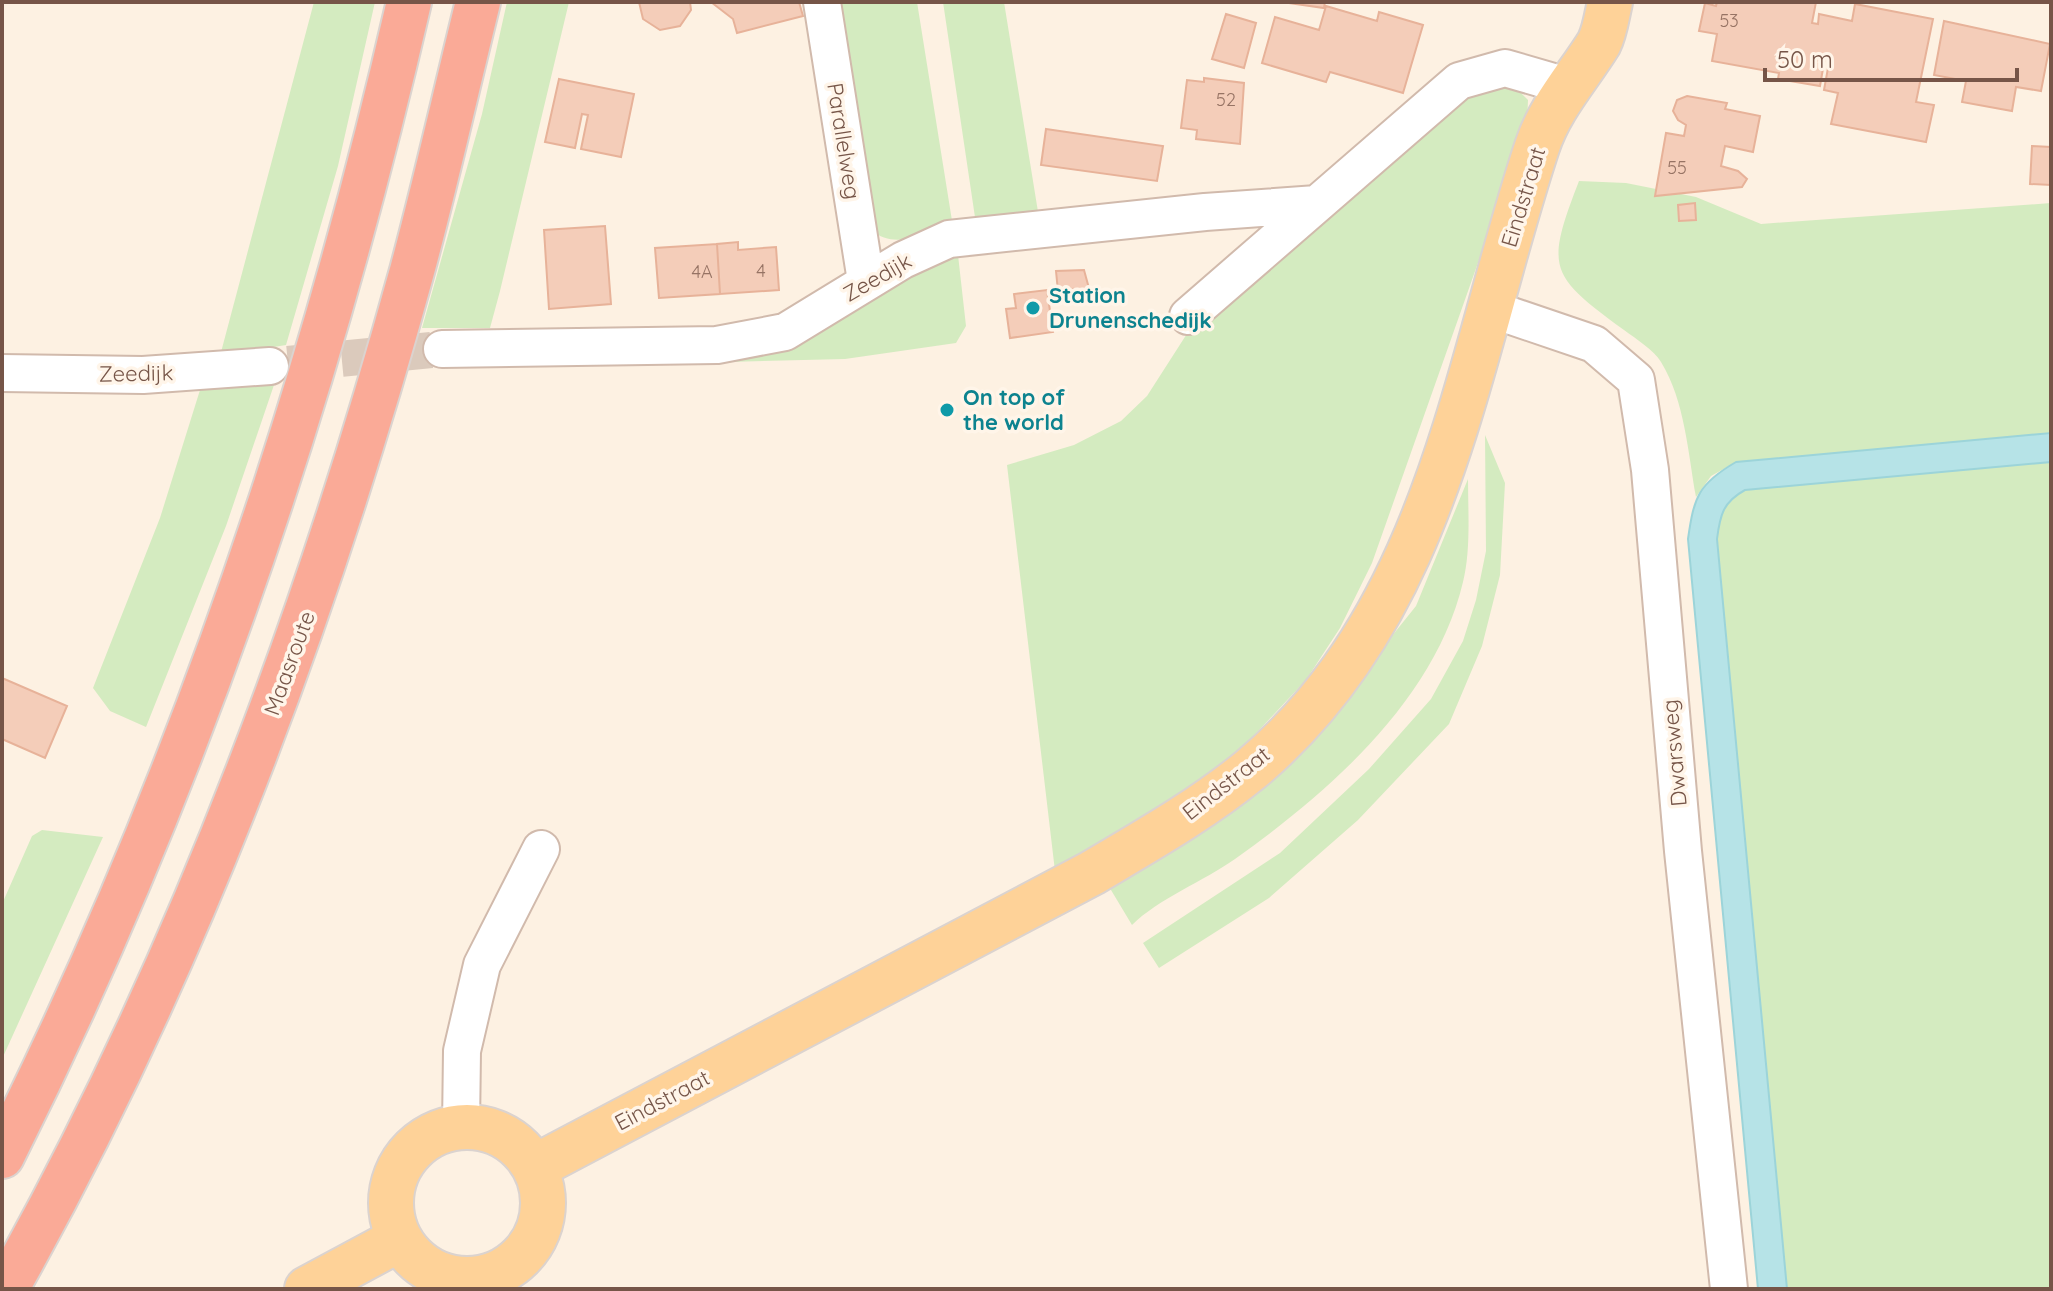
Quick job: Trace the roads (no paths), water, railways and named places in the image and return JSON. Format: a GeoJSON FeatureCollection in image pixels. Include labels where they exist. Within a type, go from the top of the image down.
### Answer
{"type":"FeatureCollection","features":[{"type":"Feature","properties":{"kind":"highway"},"geometry":{"type":"LineString","coordinates":[[2,1156],[104,943],[249,567],[348,252],[409,2]]}},
{"type":"Feature","properties":{"kind":"highway","name":"Maasroute"},"geometry":{"type":"LineString","coordinates":[[6,1289],[94,1122],[162,980],[247,781],[320,575],[365,433],[413,268],[478,2]]}},
{"type":"Feature","properties":{"kind":"main road","name":"Eindstraat"},"geometry":{"type":"LineString","coordinates":[[535,1167],[1092,873],[1181,820],[1251,769],[1329,685],[1358,647],[1402,573],[1461,412],[1538,142],[1567,86],[1600,40],[1610,2]]}},
{"type":"Feature","properties":{"kind":"main road"},"geometry":{"type":"LineString","coordinates":[[461,1127],[496,1132],[519,1146],[535,1167],[543,1194],[541,1222],[529,1248],[484,1284],[435,1272],[414,1258],[400,1239],[391,1213],[392,1187],[402,1162],[420,1142],[444,1130],[461,1127]]}},
{"type":"Feature","properties":{"kind":"main road"},"geometry":{"type":"LineString","coordinates":[[307,1289],[400,1239]]}},
{"type":"Feature","properties":{"kind":"street","name":"Parallelweg"},"geometry":{"type":"LineString","coordinates":[[822,2],[866,281]]}},
{"type":"Feature","properties":{"kind":"street"},"geometry":{"type":"LineString","coordinates":[[1188,316],[1459,81],[1505,68],[1567,86]]}},
{"type":"Feature","properties":{"kind":"street","name":"Zeedijk"},"geometry":{"type":"LineString","coordinates":[[442,349],[717,345],[785,332],[866,281],[949,239],[1205,212],[1317,204]]}},
{"type":"Feature","properties":{"kind":"street","name":"Dwarsweg"},"geometry":{"type":"LineString","coordinates":[[1491,309],[1594,344],[1636,380],[1650,470],[1683,851],[1729,1289]]}},
{"type":"Feature","properties":{"kind":"street","name":"Zeedijk"},"geometry":{"type":"LineString","coordinates":[[2,373],[143,375],[270,366]]}},
{"type":"Feature","properties":{"kind":"street"},"geometry":{"type":"LineString","coordinates":[[461,1127],[462,1051],[478,980],[541,849]]}},
{"type":"Feature","properties":{"kind":"water"},"geometry":{"type":"Polygon","coordinates":[[[2051,433],[2051,462],[1745,490],[1727,504],[1721,516],[1717,539],[1787,1289],[1758,1289],[1688,539],[1696,502],[1713,477],[1736,462],[2051,433]]]}},
{"type":"Feature","properties":{"kind":"tunnel"},"geometry":{"type":"LineString","coordinates":[[288,364],[442,349]]}},
{"type":"Feature","properties":{"kind":"place","name":"Station Drunenschedijk"},"geometry":{"type":"Point","coordinates":[1033,308]}},
{"type":"Feature","properties":{"kind":"place","name":"On top of the world"},"geometry":{"type":"Point","coordinates":[947,410]}}]}
